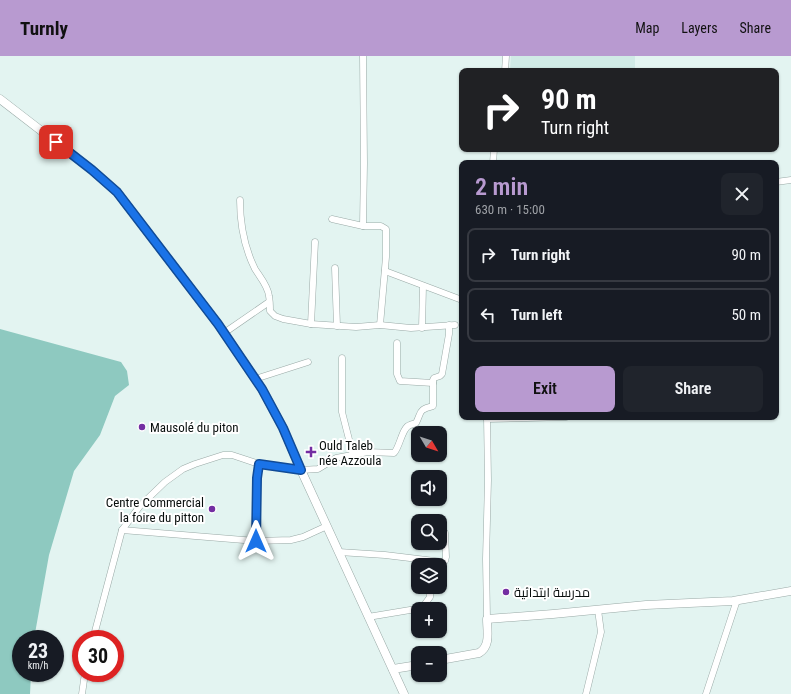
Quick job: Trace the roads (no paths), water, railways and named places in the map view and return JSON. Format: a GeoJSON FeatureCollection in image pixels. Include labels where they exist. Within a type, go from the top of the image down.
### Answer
{"type":"FeatureCollection","features":[{"type":"Feature","properties":{"kind":"main road"},"geometry":{"type":"LineString","coordinates":[[0,99],[92,170],[112,188],[224,333],[262,389],[283,428],[368,618],[404,694]]}},
{"type":"Feature","properties":{"kind":"main road"},"geometry":{"type":"LineString","coordinates":[[447,659],[479,653],[483,650],[487,643],[487,619],[646,605],[737,600],[791,591]]}},
{"type":"Feature","properties":{"kind":"main road"},"geometry":{"type":"LineString","coordinates":[[393,669],[411,665]]}},
{"type":"Feature","properties":{"kind":"street"},"geometry":{"type":"LineString","coordinates":[[362,226],[364,163],[363,56]]}},
{"type":"Feature","properties":{"kind":"street"},"geometry":{"type":"LineString","coordinates":[[505,68],[506,56]]}},
{"type":"Feature","properties":{"kind":"street"},"geometry":{"type":"LineString","coordinates":[[779,182],[791,180]]}},
{"type":"Feature","properties":{"kind":"street"},"geometry":{"type":"LineString","coordinates":[[95,630],[122,530],[140,506],[165,482],[183,469],[223,455],[232,455],[259,464],[301,470],[318,469],[336,458],[368,452],[394,453],[396,452],[401,436],[407,426],[416,423],[423,408],[433,406],[434,378],[442,374],[452,325],[422,328],[380,325],[356,327],[311,324],[275,316],[270,311],[267,288],[255,268],[243,236],[240,219],[240,200]]}},
{"type":"Feature","properties":{"kind":"street"},"geometry":{"type":"LineString","coordinates":[[332,219],[362,226],[381,226],[386,229],[386,257],[380,325]]}},
{"type":"Feature","properties":{"kind":"street"},"geometry":{"type":"LineString","coordinates":[[311,324],[315,242]]}},
{"type":"Feature","properties":{"kind":"street"},"geometry":{"type":"LineString","coordinates":[[336,268],[338,326]]}},
{"type":"Feature","properties":{"kind":"street"},"geometry":{"type":"LineString","coordinates":[[385,271],[459,299]]}},
{"type":"Feature","properties":{"kind":"street"},"geometry":{"type":"LineString","coordinates":[[422,328],[424,286]]}},
{"type":"Feature","properties":{"kind":"street"},"geometry":{"type":"LineString","coordinates":[[224,333],[269,302]]}},
{"type":"Feature","properties":{"kind":"street"},"geometry":{"type":"LineString","coordinates":[[397,343],[397,374],[400,381],[433,383]]}},
{"type":"Feature","properties":{"kind":"street"},"geometry":{"type":"LineString","coordinates":[[342,358],[342,412],[353,455]]}},
{"type":"Feature","properties":{"kind":"street"},"geometry":{"type":"LineString","coordinates":[[255,380],[308,362]]}},
{"type":"Feature","properties":{"kind":"street"},"geometry":{"type":"LineString","coordinates":[[487,420],[487,619]]}},
{"type":"Feature","properties":{"kind":"street"},"geometry":{"type":"LineString","coordinates":[[256,541],[257,478],[259,464]]}},
{"type":"Feature","properties":{"kind":"street"},"geometry":{"type":"LineString","coordinates":[[122,530],[256,541],[291,540],[303,537],[327,526]]}},
{"type":"Feature","properties":{"kind":"street"},"geometry":{"type":"LineString","coordinates":[[339,552],[386,555],[443,562],[446,557],[446,550]]}},
{"type":"Feature","properties":{"kind":"street"},"geometry":{"type":"LineString","coordinates":[[368,618],[422,608],[430,597],[430,594]]}},
{"type":"Feature","properties":{"kind":"street"},"geometry":{"type":"LineString","coordinates":[[706,694],[737,600]]}},
{"type":"Feature","properties":{"kind":"street"},"geometry":{"type":"LineString","coordinates":[[586,694],[601,632],[598,610]]}},
{"type":"Feature","properties":{"kind":"street"},"geometry":{"type":"LineString","coordinates":[[82,694],[83,682]]}},
{"type":"Feature","properties":{"kind":"place","name":"Mausolé du piton"},"geometry":{"type":"Point","coordinates":[142,427]}},
{"type":"Feature","properties":{"kind":"place","name":"Ould Taleb née Azzoula"},"geometry":{"type":"Point","coordinates":[311,452]}},
{"type":"Feature","properties":{"kind":"place","name":"Centre Commercial la foire du pitton"},"geometry":{"type":"Point","coordinates":[212,509]}},
{"type":"Feature","properties":{"kind":"place","name":"مدرسة ابتدائية"},"geometry":{"type":"Point","coordinates":[506,592]}}]}
